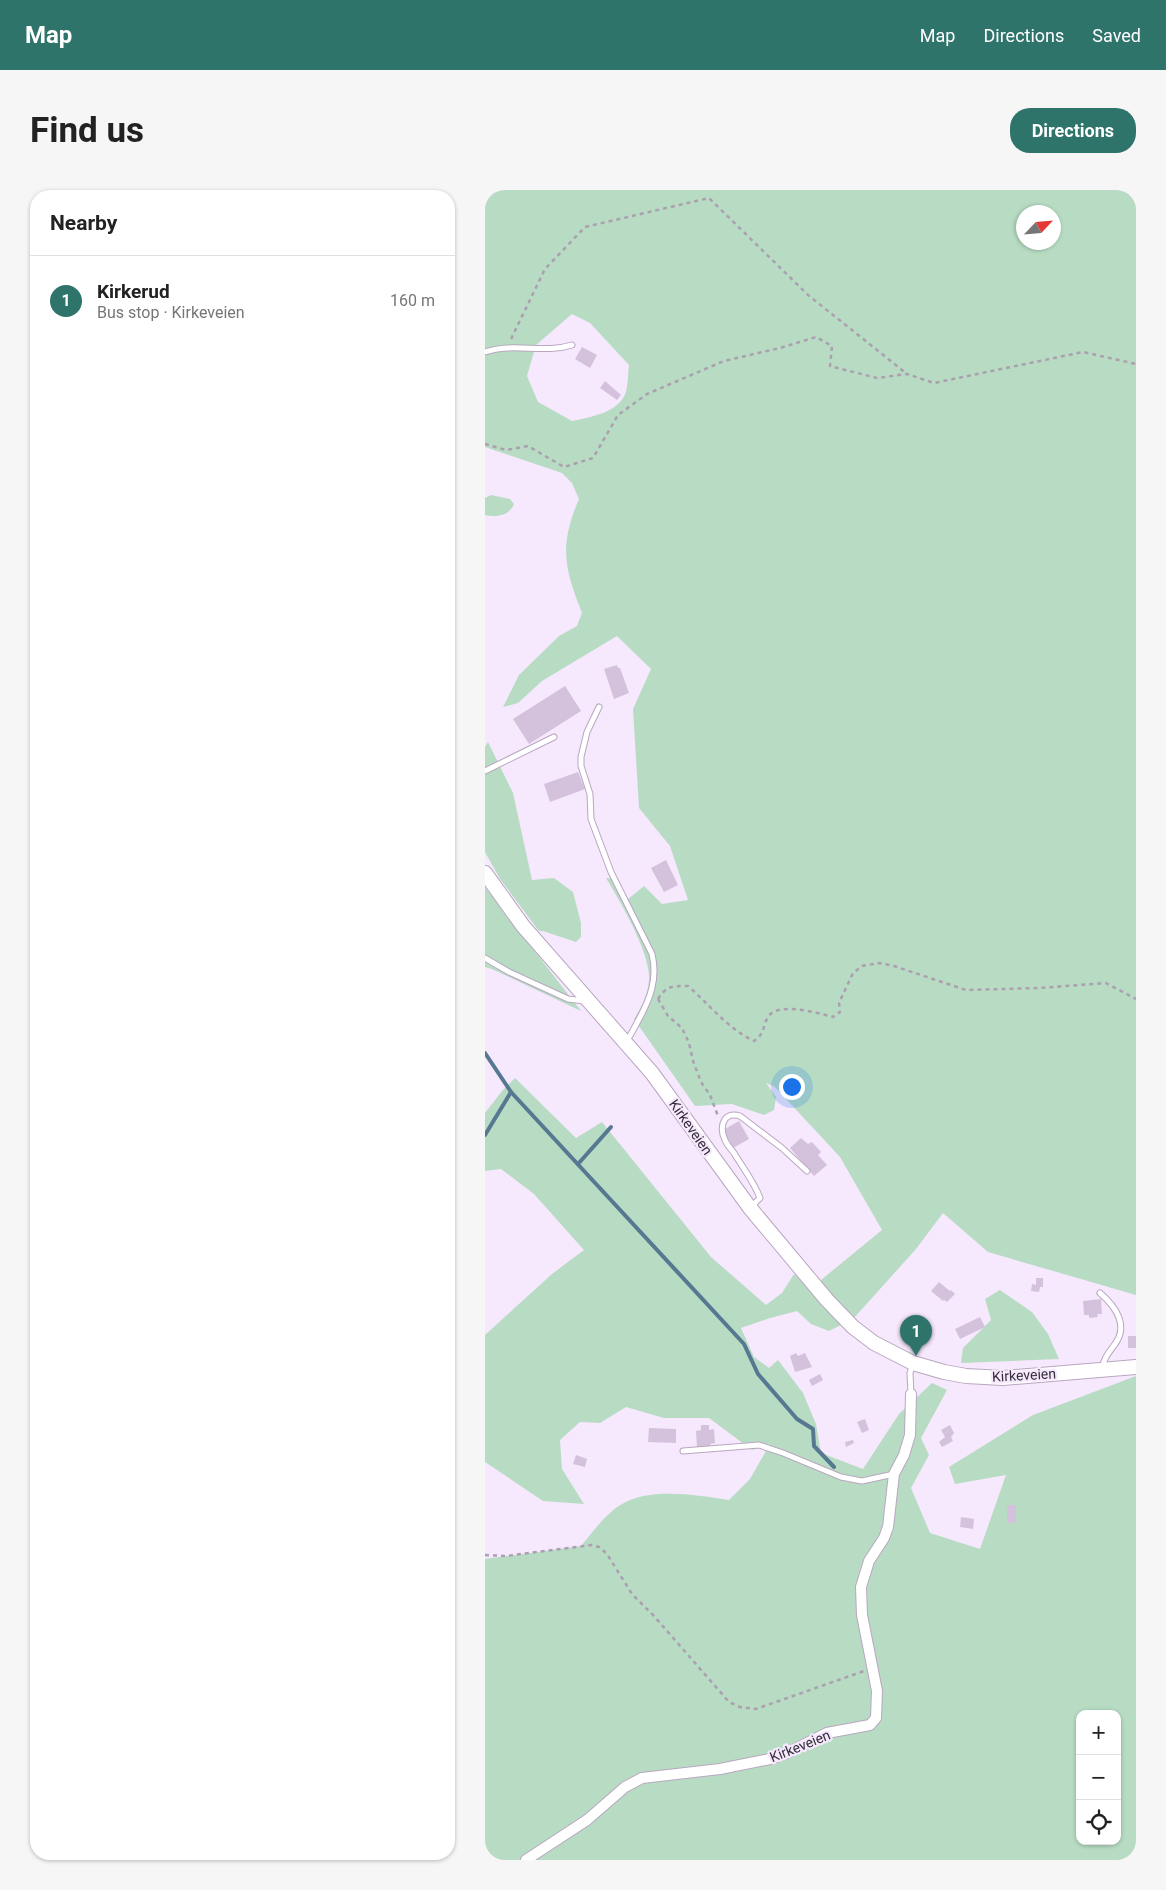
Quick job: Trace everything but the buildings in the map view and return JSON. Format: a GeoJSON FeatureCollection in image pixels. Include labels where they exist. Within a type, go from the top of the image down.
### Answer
{"type":"FeatureCollection","features":[{"type":"Feature","properties":{"kind":"main road","name":"Kirkeveien"},"geometry":{"type":"LineString","coordinates":[[485,873],[523,926],[657,1080],[750,1208],[827,1300],[853,1327],[874,1343],[913,1363],[959,1375],[1003,1378],[1136,1366]]}},
{"type":"Feature","properties":{"kind":"street","name":"Kirkeveien"},"geometry":{"type":"LineString","coordinates":[[526,1860],[587,1820],[625,1787],[642,1778],[721,1769],[770,1759],[787,1753],[827,1733],[869,1725],[876,1718],[877,1691],[862,1615],[861,1587],[869,1561],[884,1538],[888,1527],[894,1474],[904,1454],[910,1435],[911,1394]]}},
{"type":"Feature","properties":{"kind":"lane"},"geometry":{"type":"LineString","coordinates":[[485,352],[507,347],[551,350],[572,345]]}},
{"type":"Feature","properties":{"kind":"lane"},"geometry":{"type":"LineString","coordinates":[[599,707],[587,732],[581,757],[581,766],[590,794],[591,819],[611,872],[655,966],[653,987],[649,999],[629,1038],[625,1041]]}},
{"type":"Feature","properties":{"kind":"lane"},"geometry":{"type":"LineString","coordinates":[[485,771],[554,737]]}},
{"type":"Feature","properties":{"kind":"lane"},"geometry":{"type":"LineString","coordinates":[[485,958],[509,972],[567,999],[591,1002]]}},
{"type":"Feature","properties":{"kind":"lane"},"geometry":{"type":"LineString","coordinates":[[750,1208],[760,1198],[747,1173],[725,1140],[722,1126],[724,1119],[728,1115],[740,1116],[782,1148],[807,1171]]}},
{"type":"Feature","properties":{"kind":"lane"},"geometry":{"type":"LineString","coordinates":[[1100,1293],[1110,1301],[1119,1316],[1121,1330],[1116,1344],[1105,1356],[1101,1368]]}},
{"type":"Feature","properties":{"kind":"lane","name":"Kirkeveien"},"geometry":{"type":"LineString","coordinates":[[911,1394],[913,1363]]}},
{"type":"Feature","properties":{"kind":"lane"},"geometry":{"type":"LineString","coordinates":[[683,1451],[759,1445],[777,1450],[841,1477],[862,1480],[894,1474]]}},
{"type":"Feature","properties":{"kind":"path"},"geometry":{"type":"LineString","coordinates":[[507,347],[545,269],[585,227],[709,198],[808,295],[907,374],[934,383],[1083,352],[1136,364]]}},
{"type":"Feature","properties":{"kind":"path"},"geometry":{"type":"LineString","coordinates":[[485,444],[506,450],[528,446],[564,467],[593,458],[618,415],[647,394],[724,361],[780,348],[815,337],[832,346],[829,366],[877,378],[907,374]]}},
{"type":"Feature","properties":{"kind":"path"},"geometry":{"type":"LineString","coordinates":[[658,999],[663,990],[671,986],[688,986],[724,1022],[754,1040],[761,1036],[768,1018],[774,1011],[779,1009],[812,1011],[833,1017],[840,1012],[839,1003],[853,973],[862,966],[879,963],[894,966],[966,990],[1039,988],[1106,983],[1136,999]]}},
{"type":"Feature","properties":{"kind":"path"},"geometry":{"type":"LineString","coordinates":[[649,999],[658,999]]}},
{"type":"Feature","properties":{"kind":"path"},"geometry":{"type":"LineString","coordinates":[[658,999],[668,1016],[682,1028],[689,1043],[701,1082],[710,1094],[722,1126]]}},
{"type":"Feature","properties":{"kind":"path"},"geometry":{"type":"LineString","coordinates":[[485,1556],[506,1556],[592,1545],[599,1547],[607,1554],[631,1594],[654,1616],[729,1702],[740,1707],[756,1709],[872,1668]]}},
{"type":"Feature","properties":{"kind":"green space"},"geometry":{"type":"Polygon","coordinates":[[[485,190],[1136,190],[1136,1295],[988,1252],[943,1213],[916,1249],[853,1319],[829,1331],[811,1324],[797,1311],[741,1328],[754,1357],[769,1368],[778,1360],[803,1393],[816,1424],[821,1453],[863,1469],[899,1414],[932,1383],[947,1390],[921,1438],[929,1455],[911,1488],[930,1533],[980,1549],[1006,1475],[955,1484],[949,1467],[1033,1415],[1136,1376],[1136,1860],[485,1860],[485,1559],[581,1546],[611,1512],[633,1499],[660,1494],[674,1494],[729,1500],[750,1479],[770,1444],[752,1450],[709,1418],[664,1418],[626,1407],[600,1423],[580,1422],[560,1440],[562,1469],[584,1504],[543,1501],[485,1462],[485,1335],[552,1274],[584,1250],[534,1194],[501,1169],[485,1171],[485,1113],[515,1078],[576,1138],[602,1122],[711,1257],[766,1305],[782,1293],[794,1274],[810,1289],[882,1230],[840,1157],[775,1087],[766,1083],[776,1097],[774,1110],[764,1115],[732,1104],[695,1106],[634,1019],[646,995],[649,980],[648,969],[640,942],[606,878],[616,879],[627,900],[644,886],[662,904],[688,900],[670,846],[639,808],[633,709],[651,669],[617,636],[542,681],[518,703],[503,707],[519,675],[559,636],[577,626],[582,613],[571,582],[566,556],[569,530],[579,499],[572,483],[562,473],[485,447],[485,190]],[[572,314],[536,345],[527,376],[538,402],[572,421],[603,413],[617,405],[627,389],[629,365],[590,323],[572,314]]]}},
{"type":"Feature","properties":{"kind":"green space"},"geometry":{"type":"Polygon","coordinates":[[[491,495],[510,499],[514,504],[512,508],[502,515],[485,515],[485,498],[491,495]]]}},
{"type":"Feature","properties":{"kind":"green space"},"geometry":{"type":"Polygon","coordinates":[[[488,742],[513,793],[532,880],[554,878],[573,892],[581,923],[581,937],[576,942],[539,931],[500,879],[485,852],[485,747],[488,742]]]}},
{"type":"Feature","properties":{"kind":"green space"},"geometry":{"type":"Polygon","coordinates":[[[485,887],[581,1011],[485,967],[485,887]]]}},
{"type":"Feature","properties":{"kind":"green space"},"geometry":{"type":"Polygon","coordinates":[[[1000,1290],[1032,1312],[1048,1334],[1059,1359],[961,1363],[963,1348],[991,1320],[985,1299],[1000,1290]]]}},
{"type":"Feature","properties":{"kind":"waterway"},"geometry":{"type":"LineString","coordinates":[[485,1053],[511,1092],[744,1344],[758,1374],[797,1419],[813,1429],[814,1446],[834,1467]]}},
{"type":"Feature","properties":{"kind":"waterway"},"geometry":{"type":"LineString","coordinates":[[485,1135],[511,1092]]}},
{"type":"Feature","properties":{"kind":"waterway"},"geometry":{"type":"LineString","coordinates":[[578,1164],[611,1127]]}},
{"type":"Feature","properties":{"kind":"place","name":"Kirkerud"},"geometry":{"type":"Point","coordinates":[916,1356]}}]}
